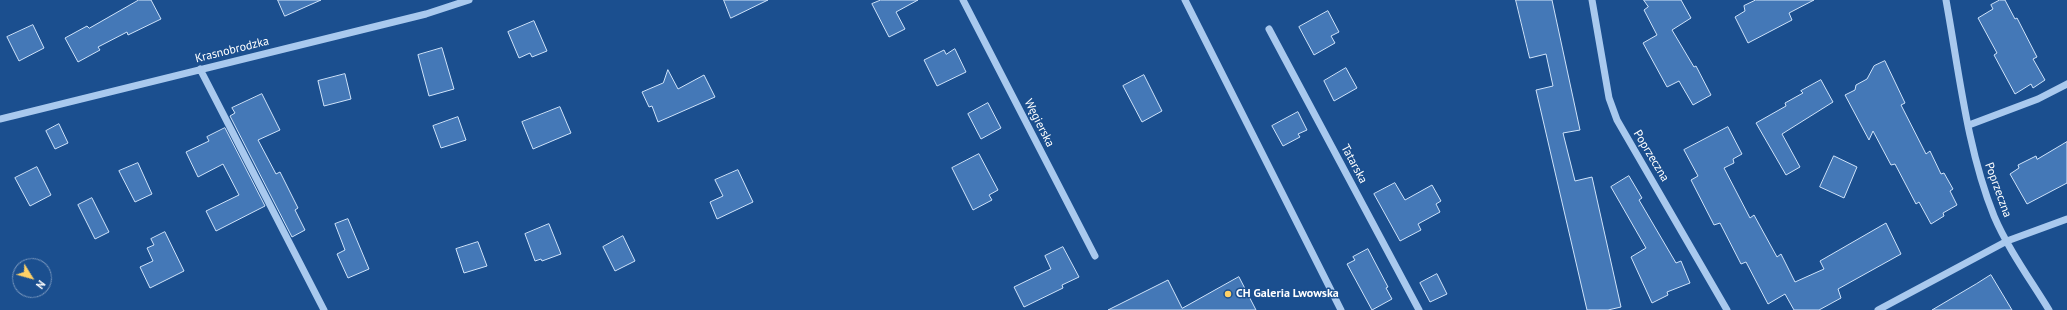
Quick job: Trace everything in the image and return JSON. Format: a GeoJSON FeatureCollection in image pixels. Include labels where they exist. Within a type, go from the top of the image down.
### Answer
{"type":"FeatureCollection","features":[{"type":"Feature","properties":{"kind":"street","name":"Krasnobrodzka"},"geometry":{"type":"LineString","coordinates":[[0,119],[426,14],[469,0]]}},
{"type":"Feature","properties":{"kind":"street","name":"Węgierska"},"geometry":{"type":"LineString","coordinates":[[963,0],[1095,256]]}},
{"type":"Feature","properties":{"kind":"street"},"geometry":{"type":"LineString","coordinates":[[1185,0],[1341,310]]}},
{"type":"Feature","properties":{"kind":"street","name":"Poprzeczna"},"geometry":{"type":"LineString","coordinates":[[1592,0],[1609,98],[1617,120],[1727,310]]}},
{"type":"Feature","properties":{"kind":"street","name":"Poprzeczna"},"geometry":{"type":"LineString","coordinates":[[1946,0],[1969,125],[1982,183],[1995,217],[2007,241],[2049,310]]}},
{"type":"Feature","properties":{"kind":"street","name":"Tatarska"},"geometry":{"type":"LineString","coordinates":[[1269,29],[1419,310]]}},
{"type":"Feature","properties":{"kind":"street"},"geometry":{"type":"LineString","coordinates":[[200,69],[324,310]]}},
{"type":"Feature","properties":{"kind":"street"},"geometry":{"type":"LineString","coordinates":[[1969,125],[2038,99],[2067,84]]}},
{"type":"Feature","properties":{"kind":"street"},"geometry":{"type":"LineString","coordinates":[[1878,310],[2007,241],[2067,219]]}},
{"type":"Feature","properties":{"kind":"building"},"geometry":{"type":"Polygon","coordinates":[[[139,0],[151,0],[161,19],[128,35],[127,32],[98,47],[100,50],[78,62],[65,38],[87,26],[89,28],[139,0]]]}},
{"type":"Feature","properties":{"kind":"building"},"geometry":{"type":"Polygon","coordinates":[[[278,0],[321,0],[285,16],[278,0]]]}},
{"type":"Feature","properties":{"kind":"building"},"geometry":{"type":"Polygon","coordinates":[[[724,0],[768,0],[731,18],[724,0]]]}},
{"type":"Feature","properties":{"kind":"building"},"geometry":{"type":"Polygon","coordinates":[[[881,0],[918,0],[896,12],[905,29],[889,37],[872,4],[881,0]]]}},
{"type":"Feature","properties":{"kind":"building"},"geometry":{"type":"Polygon","coordinates":[[[1516,0],[1552,0],[1580,130],[1563,133],[1575,181],[1592,177],[1621,307],[1608,310],[1587,310],[1536,90],[1553,86],[1546,54],[1530,58],[1516,0]]]}},
{"type":"Feature","properties":{"kind":"building"},"geometry":{"type":"Polygon","coordinates":[[[1644,0],[1681,0],[1691,18],[1672,30],[1694,67],[1696,66],[1711,95],[1693,105],[1679,81],[1667,87],[1643,43],[1657,35],[1644,10],[1648,7],[1644,0]]]}},
{"type":"Feature","properties":{"kind":"building"},"geometry":{"type":"Polygon","coordinates":[[[1756,0],[1814,0],[1789,13],[1792,20],[1748,43],[1735,17],[1745,11],[1744,6],[1756,0]]]}},
{"type":"Feature","properties":{"kind":"building"},"geometry":{"type":"Polygon","coordinates":[[[2000,0],[2005,0],[2015,19],[2017,18],[2037,57],[2033,59],[2045,80],[2033,88],[2031,84],[2015,94],[1994,55],[1997,53],[1978,18],[1993,9],[1991,5],[2000,0]]]}},
{"type":"Feature","properties":{"kind":"building"},"geometry":{"type":"Polygon","coordinates":[[[1328,11],[1339,32],[1331,36],[1335,43],[1314,55],[1299,27],[1328,11]]]}},
{"type":"Feature","properties":{"kind":"building"},"geometry":{"type":"Polygon","coordinates":[[[534,21],[547,51],[532,57],[530,53],[519,58],[508,32],[534,21]]]}},
{"type":"Feature","properties":{"kind":"building"},"geometry":{"type":"Polygon","coordinates":[[[33,25],[44,48],[19,61],[7,37],[33,25]]]}},
{"type":"Feature","properties":{"kind":"building"},"geometry":{"type":"Polygon","coordinates":[[[442,48],[454,89],[429,96],[418,55],[442,48]]]}},
{"type":"Feature","properties":{"kind":"building"},"geometry":{"type":"Polygon","coordinates":[[[955,49],[966,72],[937,86],[924,60],[944,50],[946,54],[955,49]]]}},
{"type":"Feature","properties":{"kind":"building"},"geometry":{"type":"Polygon","coordinates":[[[1885,61],[1905,103],[1901,105],[1926,154],[1930,151],[1941,174],[1944,173],[1953,189],[1950,191],[1957,205],[1943,213],[1944,216],[1931,224],[1919,202],[1916,204],[1895,164],[1891,165],[1873,131],[1869,140],[1845,95],[1855,90],[1856,85],[1867,79],[1874,66],[1885,61]]]}},
{"type":"Feature","properties":{"kind":"building"},"geometry":{"type":"Polygon","coordinates":[[[1346,68],[1357,88],[1334,101],[1324,81],[1346,68]]]}},
{"type":"Feature","properties":{"kind":"building"},"geometry":{"type":"Polygon","coordinates":[[[668,70],[678,89],[704,75],[715,97],[658,122],[652,106],[649,107],[642,92],[663,83],[668,70]]]}},
{"type":"Feature","properties":{"kind":"building"},"geometry":{"type":"Polygon","coordinates":[[[345,74],[351,99],[324,106],[318,81],[345,74]]]}},
{"type":"Feature","properties":{"kind":"building"},"geometry":{"type":"Polygon","coordinates":[[[1144,75],[1162,111],[1142,122],[1123,86],[1144,75]]]}},
{"type":"Feature","properties":{"kind":"building"},"geometry":{"type":"Polygon","coordinates":[[[1821,80],[1833,102],[1782,134],[1800,167],[1786,175],[1756,123],[1786,106],[1785,103],[1803,93],[1801,91],[1821,80]]]}},
{"type":"Feature","properties":{"kind":"building"},"geometry":{"type":"Polygon","coordinates":[[[262,94],[280,130],[258,140],[276,174],[280,172],[298,208],[295,210],[305,230],[292,237],[230,116],[235,113],[232,108],[262,94]]]}},
{"type":"Feature","properties":{"kind":"building"},"geometry":{"type":"Polygon","coordinates":[[[988,103],[1001,128],[981,139],[968,114],[988,103]]]}},
{"type":"Feature","properties":{"kind":"building"},"geometry":{"type":"Polygon","coordinates":[[[560,107],[571,133],[533,149],[522,122],[560,107]]]}},
{"type":"Feature","properties":{"kind":"building"},"geometry":{"type":"Polygon","coordinates":[[[1298,112],[1307,130],[1298,134],[1300,137],[1283,146],[1272,126],[1298,112]]]}},
{"type":"Feature","properties":{"kind":"building"},"geometry":{"type":"Polygon","coordinates":[[[458,117],[466,140],[441,148],[433,126],[458,117]]]}},
{"type":"Feature","properties":{"kind":"building"},"geometry":{"type":"Polygon","coordinates":[[[59,124],[68,143],[55,149],[46,131],[59,124]]]}},
{"type":"Feature","properties":{"kind":"building"},"geometry":{"type":"Polygon","coordinates":[[[1728,127],[1742,154],[1733,159],[1734,163],[1724,168],[1750,218],[1754,215],[1777,257],[1781,254],[1795,282],[1824,269],[1820,261],[1886,223],[1901,254],[1838,289],[1841,298],[1819,310],[1794,310],[1785,294],[1768,304],[1746,262],[1741,264],[1720,223],[1714,225],[1691,180],[1698,176],[1684,150],[1728,127]]]}},
{"type":"Feature","properties":{"kind":"building"},"geometry":{"type":"Polygon","coordinates":[[[225,128],[265,206],[216,231],[206,211],[239,195],[223,164],[198,177],[186,152],[209,141],[207,137],[225,128]]]}},
{"type":"Feature","properties":{"kind":"building"},"geometry":{"type":"Polygon","coordinates":[[[2067,142],[2067,183],[2027,204],[2010,174],[2019,168],[2018,165],[2036,156],[2037,159],[2067,142]]]}},
{"type":"Feature","properties":{"kind":"building"},"geometry":{"type":"Polygon","coordinates":[[[979,154],[998,190],[989,195],[992,200],[973,210],[952,168],[979,154]]]}},
{"type":"Feature","properties":{"kind":"building"},"geometry":{"type":"Polygon","coordinates":[[[1834,156],[1857,167],[1844,198],[1820,187],[1834,156]]]}},
{"type":"Feature","properties":{"kind":"building"},"geometry":{"type":"Polygon","coordinates":[[[138,163],[152,194],[135,202],[119,171],[138,163]]]}},
{"type":"Feature","properties":{"kind":"building"},"geometry":{"type":"Polygon","coordinates":[[[37,167],[51,195],[30,206],[15,178],[37,167]]]}},
{"type":"Feature","properties":{"kind":"building"},"geometry":{"type":"Polygon","coordinates":[[[738,170],[753,202],[717,219],[710,202],[723,196],[715,180],[738,170]]]}},
{"type":"Feature","properties":{"kind":"building"},"geometry":{"type":"Polygon","coordinates":[[[1629,176],[1642,198],[1639,200],[1676,263],[1681,261],[1690,283],[1667,292],[1668,295],[1652,303],[1631,257],[1646,248],[1611,187],[1629,176]]]}},
{"type":"Feature","properties":{"kind":"building"},"geometry":{"type":"Polygon","coordinates":[[[1395,183],[1405,200],[1432,185],[1441,201],[1436,204],[1440,212],[1418,224],[1421,230],[1400,241],[1374,194],[1395,183]]]}},
{"type":"Feature","properties":{"kind":"building"},"geometry":{"type":"Polygon","coordinates":[[[92,198],[109,232],[95,239],[78,205],[92,198]]]}},
{"type":"Feature","properties":{"kind":"building"},"geometry":{"type":"Polygon","coordinates":[[[348,219],[369,269],[348,278],[337,254],[345,250],[335,224],[348,219]]]}},
{"type":"Feature","properties":{"kind":"building"},"geometry":{"type":"Polygon","coordinates":[[[549,224],[561,254],[542,261],[541,259],[535,261],[525,234],[549,224]]]}},
{"type":"Feature","properties":{"kind":"building"},"geometry":{"type":"Polygon","coordinates":[[[165,232],[184,271],[150,288],[140,267],[153,261],[147,248],[154,245],[151,239],[165,232]]]}},
{"type":"Feature","properties":{"kind":"building"},"geometry":{"type":"Polygon","coordinates":[[[623,236],[635,261],[615,271],[603,247],[623,236]]]}},
{"type":"Feature","properties":{"kind":"building"},"geometry":{"type":"Polygon","coordinates":[[[478,242],[487,266],[464,273],[456,249],[478,242]]]}},
{"type":"Feature","properties":{"kind":"building"},"geometry":{"type":"Polygon","coordinates":[[[1063,247],[1079,277],[1062,285],[1063,288],[1024,307],[1014,287],[1051,269],[1045,256],[1063,247]]]}},
{"type":"Feature","properties":{"kind":"building"},"geometry":{"type":"Polygon","coordinates":[[[1368,249],[1388,287],[1386,288],[1392,299],[1372,310],[1347,264],[1355,260],[1353,257],[1368,249]]]}},
{"type":"Feature","properties":{"kind":"building"},"geometry":{"type":"Polygon","coordinates":[[[1437,274],[1447,294],[1430,302],[1420,283],[1437,274]]]}},
{"type":"Feature","properties":{"kind":"building"},"geometry":{"type":"Polygon","coordinates":[[[1991,275],[2012,310],[1932,310],[1976,284],[1991,275]]]}},
{"type":"Feature","properties":{"kind":"building"},"geometry":{"type":"Polygon","coordinates":[[[1239,277],[1256,310],[1108,310],[1168,280],[1182,308],[1239,277]]]}},
{"type":"Feature","properties":{"kind":"place","name":"CH Galeria Lwowska"},"geometry":{"type":"Point","coordinates":[1228,294]}}]}
